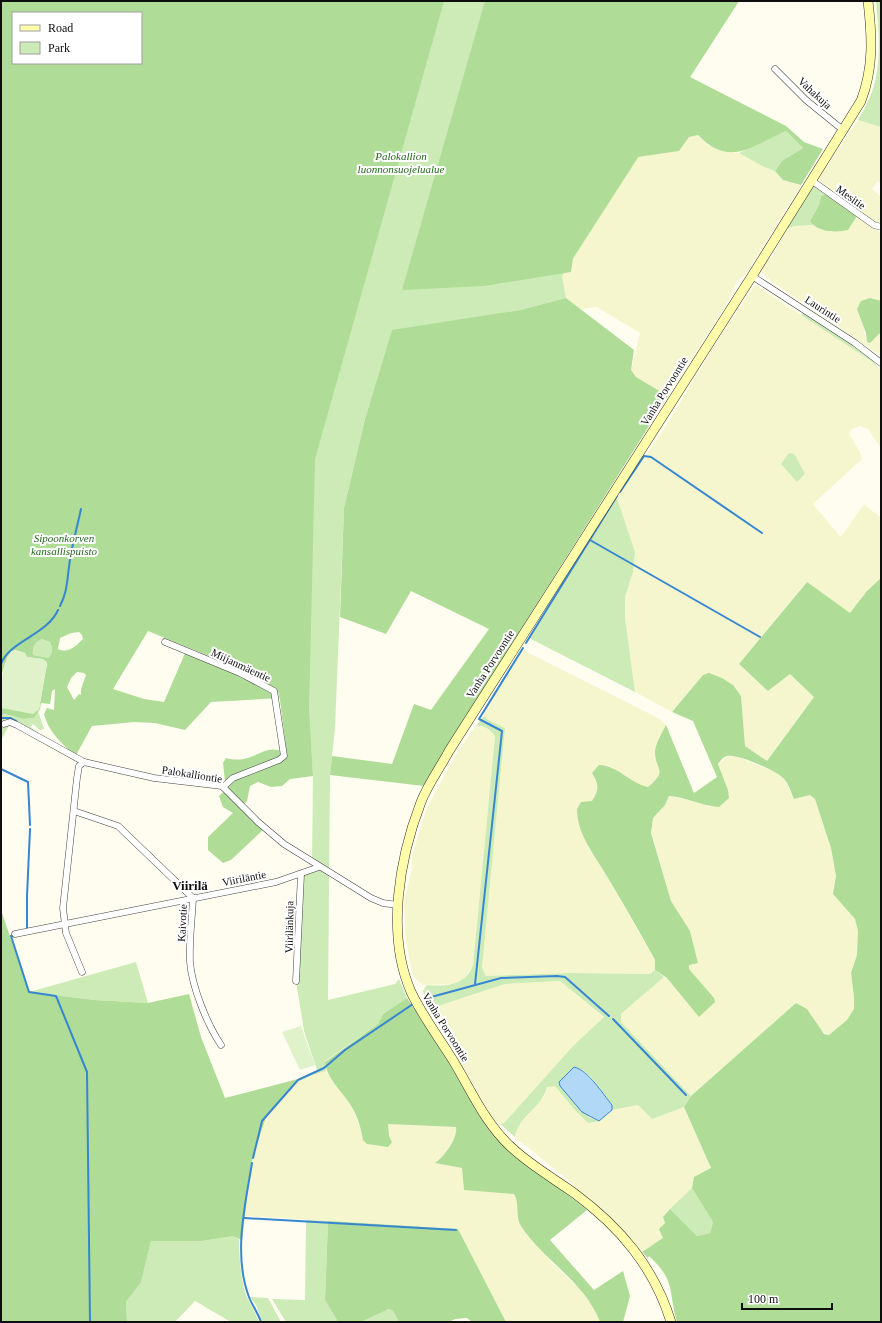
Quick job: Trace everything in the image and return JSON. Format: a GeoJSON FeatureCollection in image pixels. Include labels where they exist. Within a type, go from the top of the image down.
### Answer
{"type":"FeatureCollection","features":[{"type":"Feature","properties":{"kind":"street","name":"Vanha Porvoontie"},"geometry":{"type":"LineString","coordinates":[[671,1322],[652,1275],[641,1258],[618,1231],[575,1194],[512,1149],[490,1125],[444,1045],[420,1010],[411,991],[402,957],[398,905],[409,837],[421,800],[480,702],[752,276],[861,101],[869,78],[872,50],[868,1]]}},
{"type":"Feature","properties":{"kind":"street","name":"Vahakuja"},"geometry":{"type":"LineString","coordinates":[[775,68],[806,100],[843,130]]}},
{"type":"Feature","properties":{"kind":"street","name":"Mesitie"},"geometry":{"type":"LineString","coordinates":[[811,180],[874,225],[881,227]]}},
{"type":"Feature","properties":{"kind":"street","name":"Laurintie"},"geometry":{"type":"LineString","coordinates":[[752,276],[855,343],[881,364]]}},
{"type":"Feature","properties":{"kind":"street","name":"Miijanmäentie"},"geometry":{"type":"LineString","coordinates":[[165,642],[240,673],[274,691],[284,756],[279,760],[233,778],[223,787]]}},
{"type":"Feature","properties":{"kind":"street","name":"Palokalliontie"},"geometry":{"type":"LineString","coordinates":[[4,724],[10,722],[18,725],[84,762],[154,778],[223,787],[280,841],[319,867]]}},
{"type":"Feature","properties":{"kind":"street"},"geometry":{"type":"LineString","coordinates":[[82,972],[69,943],[64,924],[63,908],[79,766],[84,762]]}},
{"type":"Feature","properties":{"kind":"street","name":"Kaivotie"},"geometry":{"type":"LineString","coordinates":[[74,812],[118,826],[193,898],[190,961],[192,977],[213,1033],[221,1045]]}},
{"type":"Feature","properties":{"kind":"street"},"geometry":{"type":"LineString","coordinates":[[319,867],[371,898],[383,903],[398,905]]}},
{"type":"Feature","properties":{"kind":"street","name":"Viiriläntie"},"geometry":{"type":"LineString","coordinates":[[15,934],[276,882],[319,867]]}},
{"type":"Feature","properties":{"kind":"street","name":"Viirilänkuja"},"geometry":{"type":"LineString","coordinates":[[296,981],[301,874]]}},
{"type":"Feature","properties":{"kind":"green space","name":"Sipoonkorven kansallispuisto"},"geometry":{"type":"Polygon","coordinates":[[[1,1],[444,1],[315,459],[309,710],[313,776],[290,779],[282,786],[271,787],[258,782],[250,786],[247,801],[242,806],[265,828],[231,860],[223,863],[208,850],[208,837],[233,813],[223,807],[219,796],[226,790],[223,763],[226,758],[235,760],[242,759],[272,749],[287,754],[279,692],[243,670],[148,631],[113,689],[144,699],[164,702],[186,651],[270,688],[276,698],[211,702],[185,730],[155,723],[134,722],[92,726],[75,757],[66,752],[68,749],[53,733],[44,714],[47,708],[54,710],[55,689],[52,691],[50,704],[41,703],[40,709],[34,718],[24,719],[4,714],[1,715],[1,708],[37,711],[39,709],[47,664],[42,659],[27,657],[25,653],[15,650],[8,656],[1,676],[1,1]],[[79,632],[71,633],[60,638],[58,649],[66,651],[75,647],[83,639],[79,632]],[[42,639],[34,646],[33,655],[49,658],[52,647],[50,642],[42,639]],[[77,672],[71,678],[67,687],[74,700],[79,694],[81,695],[81,689],[86,675],[84,673],[77,672]]]}},
{"type":"Feature","properties":{"kind":"green space","name":"Palokallion luonnonsuojelualue"},"geometry":{"type":"Polygon","coordinates":[[[276,1],[739,1],[562,276],[566,298],[520,310],[392,331],[365,419],[344,508],[335,728],[330,775],[328,1000],[395,984],[399,979],[407,998],[383,1014],[378,1024],[325,1061],[326,1071],[298,1079],[317,1070],[304,1031],[296,981],[301,874],[319,867],[312,863],[313,776],[311,747],[287,755],[280,698],[230,701],[244,602],[276,1]]]}},
{"type":"Feature","properties":{"kind":"green space"},"geometry":{"type":"Polygon","coordinates":[[[485,1],[739,1],[690,77],[786,126],[804,142],[823,149],[801,185],[783,180],[775,171],[782,161],[803,148],[786,131],[751,148],[731,152],[720,150],[709,145],[698,135],[689,137],[679,151],[638,157],[573,258],[571,272],[484,286],[402,290],[485,1]]]}},
{"type":"Feature","properties":{"kind":"green space"},"geometry":{"type":"Polygon","coordinates":[[[876,1],[881,1],[881,127],[858,120],[872,92],[877,70],[879,36],[876,1]]]}},
{"type":"Feature","properties":{"kind":"green space"},"geometry":{"type":"Polygon","coordinates":[[[858,120],[881,127],[881,184],[878,181],[872,189],[881,197],[881,224],[876,223],[820,183],[818,179],[858,120]]]}},
{"type":"Feature","properties":{"kind":"green space"},"geometry":{"type":"Polygon","coordinates":[[[786,131],[803,148],[782,161],[775,171],[764,167],[739,153],[786,131]]]}},
{"type":"Feature","properties":{"kind":"green space"},"geometry":{"type":"Polygon","coordinates":[[[698,135],[708,145],[725,152],[739,153],[764,167],[775,171],[783,180],[801,185],[746,274],[737,281],[729,300],[668,396],[636,377],[631,370],[640,333],[597,307],[581,309],[566,298],[561,274],[571,272],[573,258],[638,157],[679,151],[689,137],[698,135]]]}},
{"type":"Feature","properties":{"kind":"green space"},"geometry":{"type":"Polygon","coordinates":[[[815,185],[826,194],[821,196],[819,205],[810,221],[813,225],[794,226],[786,229],[810,188],[815,185]]]}},
{"type":"Feature","properties":{"kind":"green space"},"geometry":{"type":"Polygon","coordinates":[[[826,194],[857,216],[848,230],[827,231],[813,225],[810,221],[819,205],[821,196],[826,194]]]}},
{"type":"Feature","properties":{"kind":"green space"},"geometry":{"type":"Polygon","coordinates":[[[857,216],[881,233],[881,301],[871,298],[863,326],[867,342],[876,338],[881,332],[881,350],[878,354],[771,281],[762,272],[764,264],[773,256],[786,229],[794,226],[813,225],[831,232],[857,216]]]}},
{"type":"Feature","properties":{"kind":"green space"},"geometry":{"type":"Polygon","coordinates":[[[755,285],[871,361],[881,371],[881,448],[868,429],[860,426],[852,429],[849,434],[860,452],[862,459],[813,504],[841,537],[864,504],[881,518],[881,578],[867,591],[850,614],[806,582],[739,664],[768,691],[790,673],[814,697],[767,761],[745,746],[741,696],[703,675],[672,712],[635,692],[625,618],[625,597],[633,572],[635,552],[617,498],[666,426],[716,343],[755,285]]]}},
{"type":"Feature","properties":{"kind":"green space"},"geometry":{"type":"Polygon","coordinates":[[[566,298],[634,350],[631,370],[636,377],[668,396],[464,719],[424,786],[330,775],[332,756],[392,764],[414,704],[431,710],[489,629],[411,591],[386,634],[340,617],[344,508],[365,419],[392,330],[520,310],[566,298]]]}},
{"type":"Feature","properties":{"kind":"green space"},"geometry":{"type":"Polygon","coordinates":[[[870,298],[881,301],[881,332],[870,343],[867,342],[866,333],[857,309],[861,301],[870,298]]]}},
{"type":"Feature","properties":{"kind":"green space"},"geometry":{"type":"Polygon","coordinates":[[[803,313],[869,356],[881,371],[871,361],[801,315],[803,313]]]}},
{"type":"Feature","properties":{"kind":"green space"},"geometry":{"type":"Polygon","coordinates":[[[791,453],[795,455],[805,474],[797,482],[781,464],[788,454],[791,453]]]}},
{"type":"Feature","properties":{"kind":"green space"},"geometry":{"type":"Polygon","coordinates":[[[617,498],[635,552],[633,572],[625,597],[625,618],[635,692],[529,638],[617,498]]]}},
{"type":"Feature","properties":{"kind":"green space"},"geometry":{"type":"Polygon","coordinates":[[[881,578],[881,1322],[677,1322],[670,1286],[664,1272],[649,1256],[648,1258],[642,1252],[663,1238],[659,1229],[665,1223],[663,1217],[670,1209],[697,1236],[710,1233],[713,1222],[692,1188],[694,1177],[711,1168],[684,1107],[691,1096],[796,1003],[807,1009],[824,1034],[829,1035],[847,1020],[854,1009],[851,973],[857,955],[858,931],[855,919],[833,894],[836,876],[831,848],[815,799],[810,795],[794,799],[786,782],[778,774],[739,757],[727,756],[718,764],[728,790],[729,798],[719,807],[669,796],[665,805],[653,818],[651,833],[671,901],[690,931],[698,963],[689,965],[689,969],[714,998],[715,1002],[699,1017],[667,978],[655,970],[655,960],[584,837],[580,828],[577,809],[581,802],[592,801],[594,797],[597,790],[597,784],[592,773],[599,765],[612,768],[635,782],[648,787],[658,777],[659,770],[655,751],[659,738],[666,725],[694,793],[717,777],[693,721],[672,712],[703,675],[709,673],[722,678],[733,685],[741,696],[745,746],[767,761],[814,697],[790,674],[768,691],[739,664],[807,582],[850,613],[867,591],[881,578]]]}},
{"type":"Feature","properties":{"kind":"green space"},"geometry":{"type":"Polygon","coordinates":[[[42,639],[50,642],[51,644],[52,650],[49,658],[33,655],[34,646],[42,639]]]}},
{"type":"Feature","properties":{"kind":"green space"},"geometry":{"type":"Polygon","coordinates":[[[521,649],[660,719],[666,725],[655,750],[660,773],[658,779],[648,787],[638,785],[609,766],[599,765],[596,795],[592,801],[588,803],[588,847],[607,876],[655,960],[655,970],[650,974],[570,973],[486,976],[482,968],[505,728],[488,720],[484,716],[484,710],[521,649]]]}},
{"type":"Feature","properties":{"kind":"green space"},"geometry":{"type":"Polygon","coordinates":[[[15,650],[25,653],[27,657],[43,659],[47,662],[39,709],[33,714],[1,708],[1,686],[3,672],[7,658],[11,651],[15,650]]]}},
{"type":"Feature","properties":{"kind":"green space"},"geometry":{"type":"Polygon","coordinates":[[[38,711],[44,729],[40,730],[33,724],[30,727],[38,732],[37,734],[10,724],[1,740],[2,714],[25,719],[34,718],[38,711]]]}},
{"type":"Feature","properties":{"kind":"green space"},"geometry":{"type":"Polygon","coordinates":[[[484,716],[488,720],[505,728],[482,968],[486,976],[570,973],[650,974],[655,970],[664,977],[621,1014],[621,1022],[691,1096],[684,1107],[652,1119],[638,1105],[612,1110],[612,1105],[591,1077],[580,1069],[574,1067],[589,1117],[599,1121],[588,1123],[555,1086],[547,1087],[540,1101],[517,1129],[515,1137],[500,1124],[504,1123],[573,1046],[604,1017],[560,981],[505,984],[441,1005],[432,1012],[427,1005],[423,991],[427,985],[442,986],[461,981],[470,972],[473,965],[495,736],[487,728],[476,726],[484,716]]]}},
{"type":"Feature","properties":{"kind":"green space"},"geometry":{"type":"Polygon","coordinates":[[[476,726],[490,729],[495,736],[473,965],[465,978],[457,984],[423,985],[416,979],[412,972],[406,941],[404,901],[412,869],[412,856],[426,810],[455,756],[476,726]]]}},
{"type":"Feature","properties":{"kind":"green space"},"geometry":{"type":"Polygon","coordinates":[[[728,756],[739,758],[776,772],[784,779],[794,799],[810,795],[815,799],[831,848],[836,876],[833,894],[855,919],[858,931],[857,955],[851,973],[854,1009],[847,1020],[829,1035],[820,1030],[796,1003],[691,1096],[621,1022],[621,1014],[664,977],[714,998],[689,969],[689,965],[698,963],[690,931],[671,901],[651,832],[653,818],[665,805],[669,796],[702,803],[710,807],[729,798],[728,790],[718,764],[728,756]]]}},
{"type":"Feature","properties":{"kind":"green space"},"geometry":{"type":"Polygon","coordinates":[[[1,910],[29,992],[95,1000],[148,1003],[189,994],[201,1037],[225,1098],[298,1079],[266,1117],[251,1163],[242,1240],[233,1236],[202,1241],[151,1241],[141,1282],[126,1302],[127,1322],[1,1322],[1,910]]]}},
{"type":"Feature","properties":{"kind":"green space"},"geometry":{"type":"Polygon","coordinates":[[[136,962],[148,1003],[95,1000],[29,992],[136,962]]]}},
{"type":"Feature","properties":{"kind":"green space"},"geometry":{"type":"Polygon","coordinates":[[[560,981],[604,1018],[573,1046],[504,1123],[500,1124],[494,1122],[432,1012],[441,1005],[505,984],[560,981]]]}},
{"type":"Feature","properties":{"kind":"green space"},"geometry":{"type":"Polygon","coordinates":[[[407,998],[445,1056],[485,1125],[495,1138],[587,1210],[550,1240],[594,1290],[623,1271],[630,1296],[623,1322],[600,1322],[585,1295],[530,1239],[521,1226],[518,1218],[517,1202],[514,1194],[464,1190],[462,1168],[435,1163],[453,1142],[456,1127],[388,1124],[389,1136],[392,1142],[388,1147],[367,1144],[363,1140],[355,1112],[328,1074],[325,1062],[378,1024],[383,1014],[407,998]]]}},
{"type":"Feature","properties":{"kind":"green space"},"geometry":{"type":"Polygon","coordinates":[[[301,1026],[315,1065],[300,1070],[282,1032],[301,1026]]]}},
{"type":"Feature","properties":{"kind":"green space"},"geometry":{"type":"Polygon","coordinates":[[[326,1071],[351,1105],[367,1144],[388,1147],[392,1142],[389,1136],[388,1124],[456,1127],[457,1133],[443,1157],[435,1163],[462,1168],[464,1190],[514,1194],[517,1199],[520,1225],[552,1263],[580,1289],[595,1310],[600,1322],[506,1322],[458,1229],[245,1216],[251,1163],[266,1117],[298,1079],[326,1071]]]}},
{"type":"Feature","properties":{"kind":"green space"},"geometry":{"type":"Polygon","coordinates":[[[551,1085],[555,1086],[581,1117],[599,1121],[612,1110],[638,1105],[652,1119],[684,1107],[711,1169],[694,1177],[692,1188],[663,1216],[665,1223],[663,1238],[642,1252],[640,1252],[567,1179],[515,1137],[517,1128],[545,1095],[547,1087],[551,1085]]]}},
{"type":"Feature","properties":{"kind":"green space"},"geometry":{"type":"Polygon","coordinates":[[[692,1188],[713,1222],[710,1233],[697,1236],[670,1209],[692,1188]]]}},
{"type":"Feature","properties":{"kind":"green space"},"geometry":{"type":"Polygon","coordinates":[[[306,1220],[328,1221],[325,1300],[338,1322],[286,1322],[272,1299],[305,1300],[306,1220]]]}},
{"type":"Feature","properties":{"kind":"green space"},"geometry":{"type":"Polygon","coordinates":[[[328,1221],[458,1229],[506,1322],[472,1322],[467,1318],[455,1319],[449,1322],[399,1322],[393,1311],[389,1309],[361,1322],[338,1322],[325,1300],[328,1221]]]}},
{"type":"Feature","properties":{"kind":"green space"},"geometry":{"type":"Polygon","coordinates":[[[233,1236],[239,1239],[242,1278],[248,1299],[259,1322],[231,1322],[195,1301],[175,1322],[127,1322],[126,1302],[141,1281],[151,1241],[202,1241],[233,1236]]]}},
{"type":"Feature","properties":{"kind":"green space"},"geometry":{"type":"Polygon","coordinates":[[[250,1297],[268,1298],[281,1322],[262,1322],[256,1305],[250,1297]]]}},
{"type":"Feature","properties":{"kind":"green space"},"geometry":{"type":"Polygon","coordinates":[[[389,1309],[393,1311],[399,1322],[361,1322],[389,1309]]]}},
{"type":"Feature","properties":{"kind":"water"},"geometry":{"type":"Polygon","coordinates":[[[574,1067],[590,1077],[612,1105],[612,1110],[599,1121],[582,1112],[560,1086],[559,1082],[574,1067]]]}},
{"type":"Feature","properties":{"kind":"waterway"},"geometry":{"type":"LineString","coordinates":[[620,492],[644,456],[651,457],[762,533]]}},
{"type":"Feature","properties":{"kind":"waterway"},"geometry":{"type":"LineString","coordinates":[[526,643],[617,496]]}},
{"type":"Feature","properties":{"kind":"waterway"},"geometry":{"type":"LineString","coordinates":[[60,606],[65,592],[71,553],[81,509]]}},
{"type":"Feature","properties":{"kind":"waterway"},"geometry":{"type":"LineString","coordinates":[[590,540],[760,637]]}},
{"type":"Feature","properties":{"kind":"waterway"},"geometry":{"type":"LineString","coordinates":[[1,664],[5,656],[12,649],[46,626],[53,619],[58,610]]}},
{"type":"Feature","properties":{"kind":"waterway"},"geometry":{"type":"LineString","coordinates":[[475,984],[502,731],[479,719],[523,648]]}},
{"type":"Feature","properties":{"kind":"waterway"},"geometry":{"type":"LineString","coordinates":[[1,718],[10,718],[16,721]]}},
{"type":"Feature","properties":{"kind":"waterway"},"geometry":{"type":"LineString","coordinates":[[1,769],[28,782],[30,825]]}},
{"type":"Feature","properties":{"kind":"waterway"},"geometry":{"type":"LineString","coordinates":[[27,929],[30,829]]}},
{"type":"Feature","properties":{"kind":"waterway"},"geometry":{"type":"LineString","coordinates":[[13,935],[11,936],[29,992],[56,996],[87,1072],[90,1322]]}},
{"type":"Feature","properties":{"kind":"waterway"},"geometry":{"type":"LineString","coordinates":[[424,999],[501,978],[557,976],[565,977],[609,1016]]}},
{"type":"Feature","properties":{"kind":"waterway"},"geometry":{"type":"LineString","coordinates":[[253,1158],[262,1121],[298,1080],[324,1068],[345,1050],[413,1004]]}},
{"type":"Feature","properties":{"kind":"waterway"},"geometry":{"type":"LineString","coordinates":[[613,1019],[686,1095]]}},
{"type":"Feature","properties":{"kind":"waterway"},"geometry":{"type":"LineString","coordinates":[[252,1163],[244,1213],[241,1247],[244,1281],[249,1297],[261,1322]]}},
{"type":"Feature","properties":{"kind":"waterway"},"geometry":{"type":"LineString","coordinates":[[244,1218],[456,1230]]}},
{"type":"Feature","properties":{"kind":"district","name":"Viirilä"},"geometry":{"type":"Point","coordinates":[190,885]}}]}
